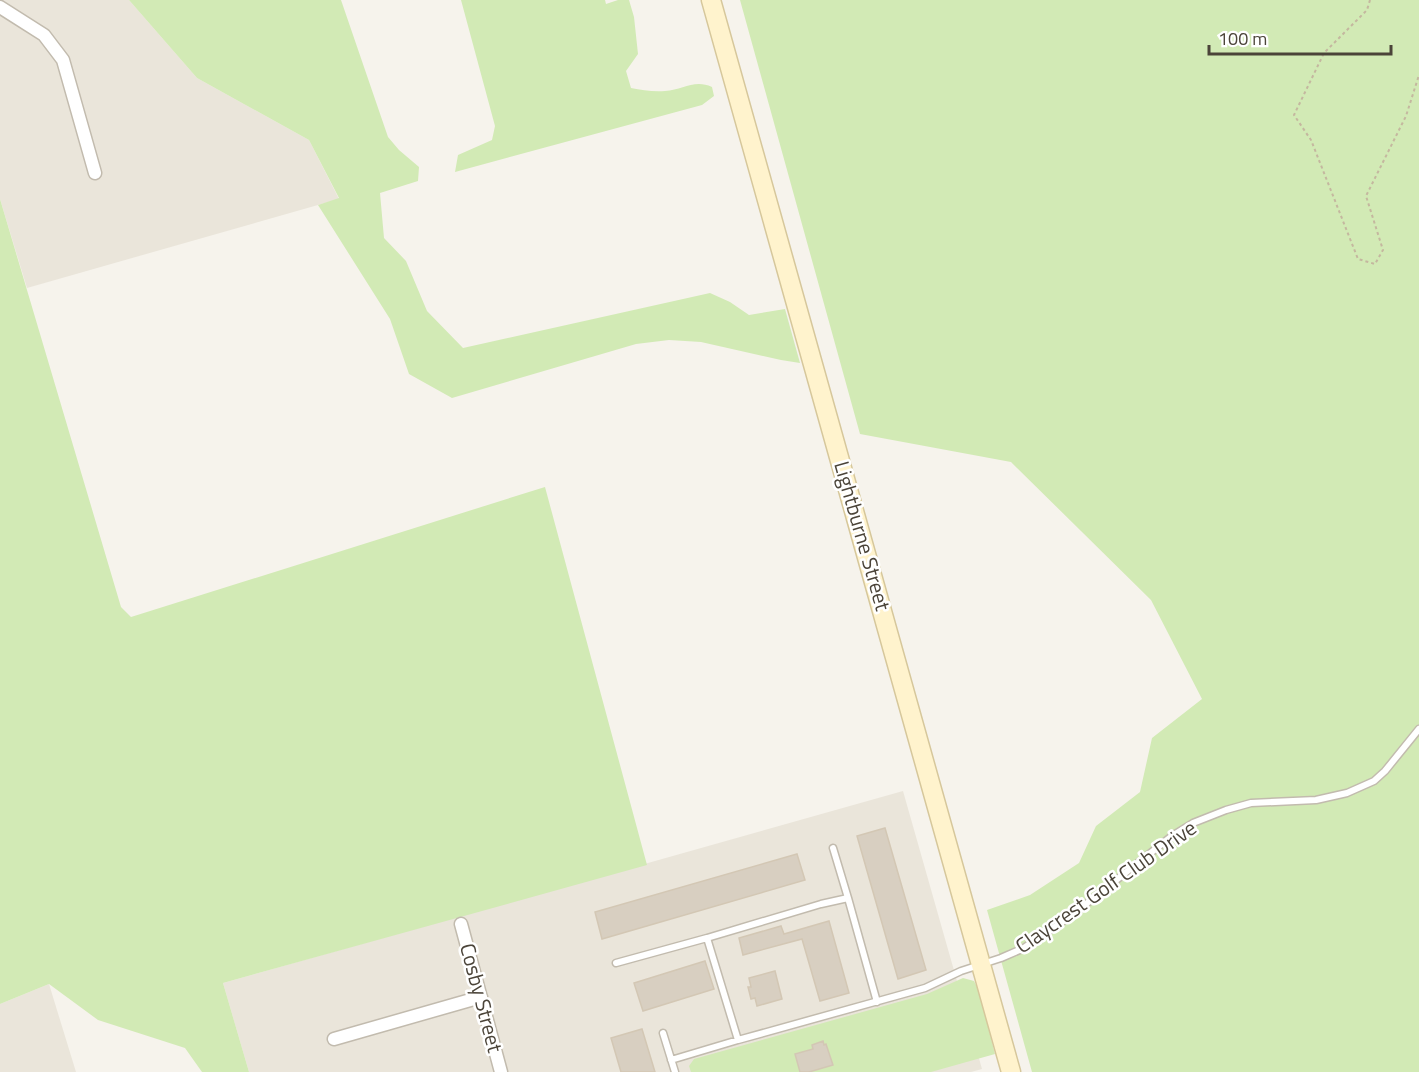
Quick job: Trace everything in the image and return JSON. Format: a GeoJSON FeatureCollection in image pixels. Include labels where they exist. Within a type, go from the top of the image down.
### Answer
{"type":"FeatureCollection","features":[{"type":"Feature","properties":{"kind":"main road","name":"Lightburne Street"},"geometry":{"type":"LineString","coordinates":[[711,0],[1011,1072]]}},
{"type":"Feature","properties":{"kind":"street"},"geometry":{"type":"LineString","coordinates":[[0,8],[44,36],[63,60],[95,173]]}},
{"type":"Feature","properties":{"kind":"street","name":"Cosby Street"},"geometry":{"type":"LineString","coordinates":[[460,924],[501,1072]]}},
{"type":"Feature","properties":{"kind":"street"},"geometry":{"type":"LineString","coordinates":[[334,1040],[480,997]]}},
{"type":"Feature","properties":{"kind":"lane","name":"Claycrest Golf Club Drive"},"geometry":{"type":"LineString","coordinates":[[671,1060],[925,988],[961,971],[1024,948],[1072,915],[1172,836],[1193,823],[1251,803],[1333,797],[1374,781],[1419,729]]}},
{"type":"Feature","properties":{"kind":"lane"},"geometry":{"type":"LineString","coordinates":[[833,848],[876,1002]]}},
{"type":"Feature","properties":{"kind":"lane"},"geometry":{"type":"LineString","coordinates":[[616,963],[848,898]]}},
{"type":"Feature","properties":{"kind":"lane"},"geometry":{"type":"LineString","coordinates":[[707,938],[738,1040]]}},
{"type":"Feature","properties":{"kind":"lane"},"geometry":{"type":"LineString","coordinates":[[663,1033],[675,1072]]}},
{"type":"Feature","properties":{"kind":"path"},"geometry":{"type":"LineString","coordinates":[[1370,0],[1367,9],[1324,53],[1294,115],[1311,140],[1358,260],[1375,264],[1383,250],[1366,196],[1406,116],[1419,75]]}},
{"type":"Feature","properties":{"kind":"shaded area"},"geometry":{"type":"Polygon","coordinates":[[[0,0],[129,0],[197,78],[309,140],[339,199],[27,288],[0,199],[0,0]]]}},
{"type":"Feature","properties":{"kind":"shaded area"},"geometry":{"type":"Polygon","coordinates":[[[903,791],[982,1069],[971,1072],[249,1072],[223,983],[903,791]]]}},
{"type":"Feature","properties":{"kind":"shaded area"},"geometry":{"type":"Polygon","coordinates":[[[49,984],[76,1072],[0,1072],[0,1004],[49,984]]]}},
{"type":"Feature","properties":{"kind":"green space"},"geometry":{"type":"Polygon","coordinates":[[[129,0],[341,0],[388,137],[419,167],[418,181],[380,193],[384,238],[406,261],[427,311],[463,348],[710,293],[730,302],[749,315],[785,309],[800,363],[701,342],[669,340],[636,344],[452,398],[409,374],[390,319],[318,205],[339,198],[309,140],[197,78],[129,0]]]}},
{"type":"Feature","properties":{"kind":"green space"},"geometry":{"type":"Polygon","coordinates":[[[461,0],[605,0],[606,4],[618,0],[629,0],[634,17],[638,54],[626,71],[631,88],[665,91],[700,84],[712,87],[714,96],[702,105],[455,172],[458,155],[492,140],[495,126],[461,0]]]}},
{"type":"Feature","properties":{"kind":"green space"},"geometry":{"type":"Polygon","coordinates":[[[740,0],[1419,0],[1419,1072],[1032,1072],[987,910],[1030,895],[1079,863],[1096,826],[1140,792],[1152,738],[1202,699],[1151,600],[1011,462],[860,434],[740,0]]]}},
{"type":"Feature","properties":{"kind":"green space"},"geometry":{"type":"Polygon","coordinates":[[[0,199],[121,607],[131,617],[545,487],[647,865],[223,983],[249,1072],[202,1072],[185,1048],[98,1020],[49,984],[0,1004],[0,199]]]}},
{"type":"Feature","properties":{"kind":"green space"},"geometry":{"type":"Polygon","coordinates":[[[963,978],[974,981],[979,991],[995,1054],[931,1072],[691,1072],[689,1066],[694,1059],[927,994],[963,978]]]}},
{"type":"Feature","properties":{"kind":"building"},"geometry":{"type":"Polygon","coordinates":[[[885,828],[926,970],[898,979],[857,836],[885,828]]]}},
{"type":"Feature","properties":{"kind":"building"},"geometry":{"type":"Polygon","coordinates":[[[797,854],[805,880],[602,939],[595,912],[797,854]]]}},
{"type":"Feature","properties":{"kind":"building"},"geometry":{"type":"Polygon","coordinates":[[[829,921],[849,993],[820,1001],[802,939],[743,955],[739,938],[781,926],[784,934],[829,921]]]}},
{"type":"Feature","properties":{"kind":"building"},"geometry":{"type":"Polygon","coordinates":[[[705,961],[714,989],[643,1011],[634,983],[705,961]]]}},
{"type":"Feature","properties":{"kind":"building"},"geometry":{"type":"Polygon","coordinates":[[[775,971],[782,999],[757,1006],[755,998],[751,999],[748,987],[751,987],[749,978],[775,971]]]}},
{"type":"Feature","properties":{"kind":"building"},"geometry":{"type":"Polygon","coordinates":[[[642,1029],[655,1072],[621,1072],[611,1038],[642,1029]]]}},
{"type":"Feature","properties":{"kind":"building"},"geometry":{"type":"Polygon","coordinates":[[[823,1041],[833,1065],[809,1072],[800,1072],[795,1054],[813,1049],[812,1045],[823,1041]]]}}]}
